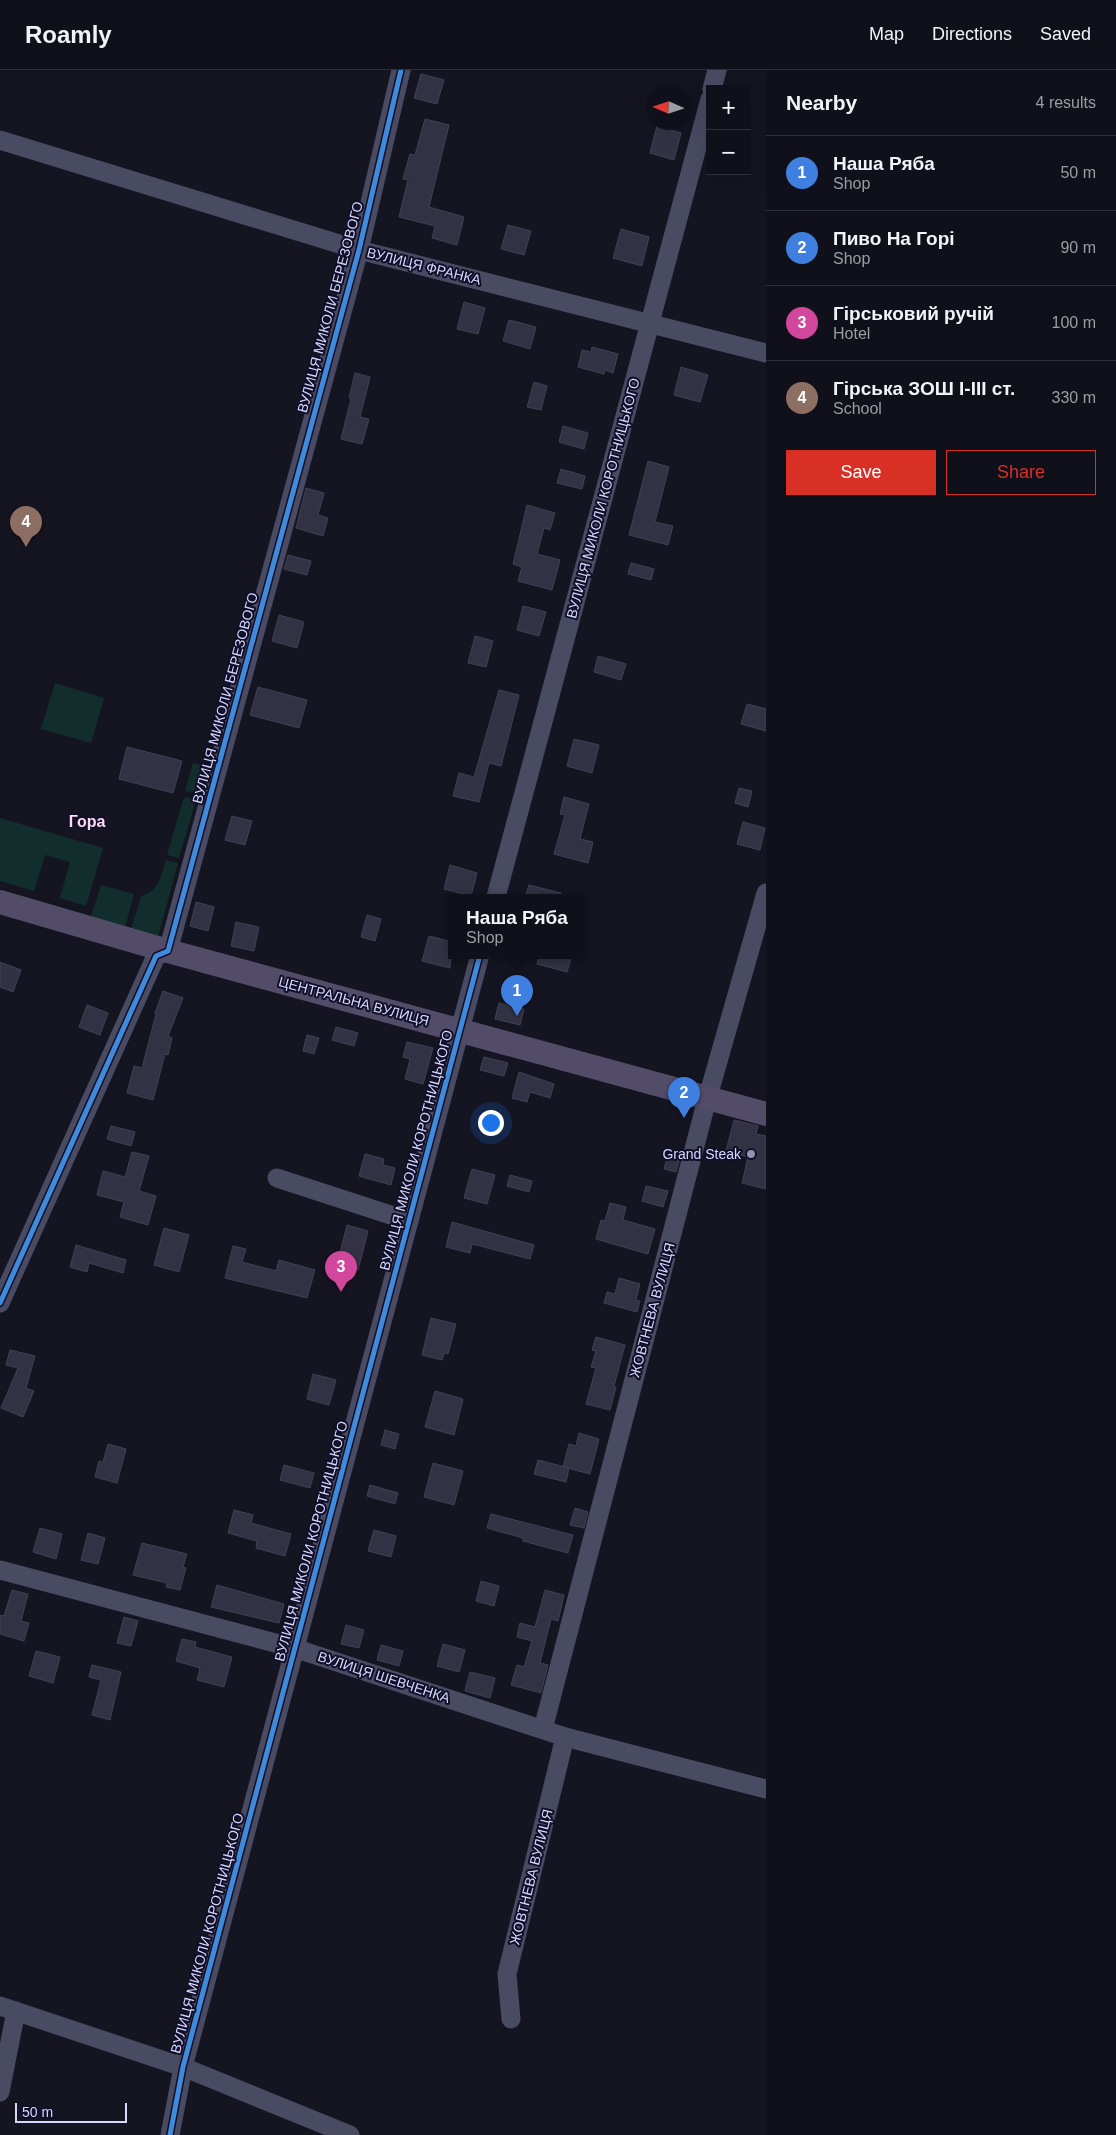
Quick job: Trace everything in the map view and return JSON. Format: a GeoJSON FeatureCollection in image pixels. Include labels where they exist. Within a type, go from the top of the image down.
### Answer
{"type":"FeatureCollection","features":[{"type":"Feature","properties":{"kind":"main road","name":"ЦЕНТРАЛЬНА ВУЛИЦЯ"},"geometry":{"type":"LineString","coordinates":[[0,902],[168,952],[766,1114]]}},
{"type":"Feature","properties":{"kind":"street","name":"ВУЛИЦЯ МИКОЛИ БЕРЕЗОВОГО"},"geometry":{"type":"LineString","coordinates":[[168,952],[359,250],[401,70]]}},
{"type":"Feature","properties":{"kind":"street"},"geometry":{"type":"LineString","coordinates":[[713,85],[717,70]]}},
{"type":"Feature","properties":{"kind":"street","name":"ВУЛИЦЯ МИКОЛИ КОРОТНИЦЬКОГО"},"geometry":{"type":"LineString","coordinates":[[497,894],[706,114]]}},
{"type":"Feature","properties":{"kind":"street","name":"ВУЛИЦЯ ФРАНКА"},"geometry":{"type":"LineString","coordinates":[[0,140],[359,250],[766,353]]}},
{"type":"Feature","properties":{"kind":"street","name":"ЖОВТНЕВА ВУЛИЦЯ"},"geometry":{"type":"LineString","coordinates":[[544,1729],[707,1099],[766,892]]}},
{"type":"Feature","properties":{"kind":"street"},"geometry":{"type":"LineString","coordinates":[[0,1303],[29,1243],[156,956],[168,952]]}},
{"type":"Feature","properties":{"kind":"street","name":"ВУЛИЦЯ МИКОЛИ КОРОТНИЦЬКОГО"},"geometry":{"type":"LineString","coordinates":[[170,2135],[182,2068],[479,959]]}},
{"type":"Feature","properties":{"kind":"street"},"geometry":{"type":"LineString","coordinates":[[277,1178],[409,1221]]}},
{"type":"Feature","properties":{"kind":"street","name":"ВУЛИЦЯ ШЕВЧЕНКА"},"geometry":{"type":"LineString","coordinates":[[0,1570],[294,1648],[565,1737],[766,1789]]}},
{"type":"Feature","properties":{"kind":"street","name":"ЖОВТНЕВА ВУЛИЦЯ"},"geometry":{"type":"LineString","coordinates":[[511,2019],[507,1974],[565,1737]]}},
{"type":"Feature","properties":{"kind":"street"},"geometry":{"type":"LineString","coordinates":[[0,2092],[8,2008],[182,2068],[350,2135]]}},
{"type":"Feature","properties":{"kind":"green space"},"geometry":{"type":"Polygon","coordinates":[[[55,683],[104,698],[91,743],[41,729],[55,683]]]}},
{"type":"Feature","properties":{"kind":"green space"},"geometry":{"type":"Polygon","coordinates":[[[193,763],[205,766],[197,793],[185,791],[193,763]]]}},
{"type":"Feature","properties":{"kind":"green space"},"geometry":{"type":"Polygon","coordinates":[[[184,797],[196,800],[179,858],[167,855],[184,797]]]}},
{"type":"Feature","properties":{"kind":"green space"},"geometry":{"type":"Polygon","coordinates":[[[0,818],[103,848],[86,906],[60,898],[70,862],[45,855],[34,891],[0,881],[0,818]]]}},
{"type":"Feature","properties":{"kind":"green space"},"geometry":{"type":"Polygon","coordinates":[[[166,860],[178,863],[158,937],[131,929],[141,896],[156,887],[161,878],[166,860]]]}},
{"type":"Feature","properties":{"kind":"green space"},"geometry":{"type":"Polygon","coordinates":[[[101,885],[134,894],[125,927],[91,917],[101,885]]]}},
{"type":"Feature","properties":{"kind":"building"},"geometry":{"type":"Polygon","coordinates":[[[421,74],[444,80],[437,104],[414,98],[421,74]]]}},
{"type":"Feature","properties":{"kind":"building"},"geometry":{"type":"Polygon","coordinates":[[[425,119],[449,125],[429,207],[464,217],[457,245],[432,238],[435,226],[399,217],[408,180],[403,179],[410,154],[415,155],[425,119]]]}},
{"type":"Feature","properties":{"kind":"building"},"geometry":{"type":"Polygon","coordinates":[[[656,130],[671,130],[681,133],[674,160],[650,153],[656,130]]]}},
{"type":"Feature","properties":{"kind":"building"},"geometry":{"type":"Polygon","coordinates":[[[508,225],[531,231],[524,255],[501,249],[508,225]]]}},
{"type":"Feature","properties":{"kind":"building"},"geometry":{"type":"Polygon","coordinates":[[[621,229],[649,237],[642,266],[613,258],[621,229]]]}},
{"type":"Feature","properties":{"kind":"building"},"geometry":{"type":"Polygon","coordinates":[[[464,302],[485,308],[478,334],[457,329],[464,302]]]}},
{"type":"Feature","properties":{"kind":"building"},"geometry":{"type":"Polygon","coordinates":[[[509,320],[536,327],[530,349],[503,341],[509,320]]]}},
{"type":"Feature","properties":{"kind":"building"},"geometry":{"type":"Polygon","coordinates":[[[592,347],[618,354],[613,373],[605,370],[604,374],[578,367],[582,350],[591,352],[592,347]]]}},
{"type":"Feature","properties":{"kind":"building"},"geometry":{"type":"Polygon","coordinates":[[[681,367],[708,375],[700,402],[674,395],[681,367]]]}},
{"type":"Feature","properties":{"kind":"building"},"geometry":{"type":"Polygon","coordinates":[[[355,373],[370,377],[360,417],[369,419],[362,444],[341,439],[355,373]]]}},
{"type":"Feature","properties":{"kind":"building"},"geometry":{"type":"Polygon","coordinates":[[[534,382],[547,386],[541,410],[527,407],[534,382]]]}},
{"type":"Feature","properties":{"kind":"building"},"geometry":{"type":"Polygon","coordinates":[[[563,426],[588,433],[584,449],[559,442],[563,426]]]}},
{"type":"Feature","properties":{"kind":"building"},"geometry":{"type":"Polygon","coordinates":[[[648,461],[669,467],[655,522],[673,526],[668,545],[629,535],[648,461]]]}},
{"type":"Feature","properties":{"kind":"building"},"geometry":{"type":"Polygon","coordinates":[[[561,469],[585,476],[582,489],[557,483],[561,469]]]}},
{"type":"Feature","properties":{"kind":"building"},"geometry":{"type":"Polygon","coordinates":[[[306,488],[324,493],[318,515],[328,518],[323,536],[296,528],[306,488]]]}},
{"type":"Feature","properties":{"kind":"building"},"geometry":{"type":"Polygon","coordinates":[[[527,505],[555,513],[550,530],[544,528],[537,554],[560,560],[552,590],[518,581],[522,567],[513,564],[527,505]]]}},
{"type":"Feature","properties":{"kind":"building"},"geometry":{"type":"Polygon","coordinates":[[[288,555],[311,561],[307,575],[284,569],[288,555]]]}},
{"type":"Feature","properties":{"kind":"building"},"geometry":{"type":"Polygon","coordinates":[[[631,563],[654,569],[651,580],[628,574],[631,563]]]}},
{"type":"Feature","properties":{"kind":"building"},"geometry":{"type":"Polygon","coordinates":[[[523,606],[546,612],[539,636],[517,630],[523,606]]]}},
{"type":"Feature","properties":{"kind":"building"},"geometry":{"type":"Polygon","coordinates":[[[279,615],[304,622],[297,648],[272,641],[279,615]]]}},
{"type":"Feature","properties":{"kind":"building"},"geometry":{"type":"Polygon","coordinates":[[[475,636],[493,641],[486,667],[468,663],[475,636]]]}},
{"type":"Feature","properties":{"kind":"building"},"geometry":{"type":"Polygon","coordinates":[[[598,656],[626,664],[621,680],[594,672],[598,656]]]}},
{"type":"Feature","properties":{"kind":"building"},"geometry":{"type":"Polygon","coordinates":[[[258,687],[307,700],[299,728],[250,715],[258,687]]]}},
{"type":"Feature","properties":{"kind":"building"},"geometry":{"type":"Polygon","coordinates":[[[499,690],[519,695],[501,766],[489,763],[479,802],[453,796],[459,773],[474,777],[499,690]]]}},
{"type":"Feature","properties":{"kind":"building"},"geometry":{"type":"Polygon","coordinates":[[[747,704],[766,709],[766,731],[741,724],[747,704]]]}},
{"type":"Feature","properties":{"kind":"building"},"geometry":{"type":"Polygon","coordinates":[[[574,739],[599,745],[592,773],[567,766],[574,739]]]}},
{"type":"Feature","properties":{"kind":"building"},"geometry":{"type":"Polygon","coordinates":[[[127,747],[182,761],[173,793],[119,779],[127,747]]]}},
{"type":"Feature","properties":{"kind":"building"},"geometry":{"type":"Polygon","coordinates":[[[739,788],[752,791],[748,807],[735,803],[739,788]]]}},
{"type":"Feature","properties":{"kind":"building"},"geometry":{"type":"Polygon","coordinates":[[[564,797],[589,804],[580,839],[593,842],[588,863],[554,854],[565,815],[560,814],[564,797]]]}},
{"type":"Feature","properties":{"kind":"building"},"geometry":{"type":"Polygon","coordinates":[[[232,816],[252,821],[245,845],[225,840],[232,816]]]}},
{"type":"Feature","properties":{"kind":"building"},"geometry":{"type":"Polygon","coordinates":[[[743,822],[765,828],[760,850],[737,844],[743,822]]]}},
{"type":"Feature","properties":{"kind":"building"},"geometry":{"type":"Polygon","coordinates":[[[450,865],[477,873],[472,894],[444,889],[450,865]]]}},
{"type":"Feature","properties":{"kind":"building"},"geometry":{"type":"Polygon","coordinates":[[[529,885],[561,893],[561,894],[526,894],[529,885]]]}},
{"type":"Feature","properties":{"kind":"building"},"geometry":{"type":"Polygon","coordinates":[[[196,902],[214,907],[208,931],[190,926],[196,902]]]}},
{"type":"Feature","properties":{"kind":"building"},"geometry":{"type":"Polygon","coordinates":[[[367,915],[381,919],[375,941],[361,937],[367,915]]]}},
{"type":"Feature","properties":{"kind":"building"},"geometry":{"type":"Polygon","coordinates":[[[236,922],[259,927],[254,951],[231,946],[236,922]]]}},
{"type":"Feature","properties":{"kind":"building"},"geometry":{"type":"Polygon","coordinates":[[[429,936],[448,941],[450,968],[422,961],[429,936]]]}},
{"type":"Feature","properties":{"kind":"building"},"geometry":{"type":"Polygon","coordinates":[[[538,959],[571,959],[567,972],[537,964],[538,959]]]}},
{"type":"Feature","properties":{"kind":"building"},"geometry":{"type":"Polygon","coordinates":[[[0,962],[21,970],[13,992],[0,987],[0,962]]]}},
{"type":"Feature","properties":{"kind":"building"},"geometry":{"type":"Polygon","coordinates":[[[163,991],[183,998],[168,1036],[172,1038],[168,1055],[165,1054],[153,1100],[127,1093],[134,1066],[142,1068],[155,1013],[163,991]]]}},
{"type":"Feature","properties":{"kind":"building"},"geometry":{"type":"Polygon","coordinates":[[[499,1003],[524,1009],[520,1025],[495,1019],[499,1003]]]}},
{"type":"Feature","properties":{"kind":"building"},"geometry":{"type":"Polygon","coordinates":[[[87,1005],[108,1013],[100,1035],[79,1027],[87,1005]]]}},
{"type":"Feature","properties":{"kind":"building"},"geometry":{"type":"Polygon","coordinates":[[[336,1027],[358,1033],[354,1046],[332,1040],[336,1027]]]}},
{"type":"Feature","properties":{"kind":"building"},"geometry":{"type":"Polygon","coordinates":[[[307,1035],[319,1038],[314,1054],[303,1051],[307,1035]]]}},
{"type":"Feature","properties":{"kind":"building"},"geometry":{"type":"Polygon","coordinates":[[[407,1042],[433,1048],[423,1084],[405,1079],[410,1059],[403,1057],[407,1042]]]}},
{"type":"Feature","properties":{"kind":"building"},"geometry":{"type":"Polygon","coordinates":[[[484,1057],[508,1063],[504,1076],[480,1070],[484,1057]]]}},
{"type":"Feature","properties":{"kind":"building"},"geometry":{"type":"Polygon","coordinates":[[[519,1072],[554,1084],[550,1098],[530,1092],[527,1102],[512,1098],[519,1072]]]}},
{"type":"Feature","properties":{"kind":"building","name":"Grand Steak"},"geometry":{"type":"Polygon","coordinates":[[[734,1120],[758,1126],[756,1134],[766,1136],[766,1189],[742,1183],[748,1157],[726,1151],[734,1120]]]}},
{"type":"Feature","properties":{"kind":"building"},"geometry":{"type":"Polygon","coordinates":[[[111,1126],[135,1132],[131,1146],[107,1139],[111,1126]]]}},
{"type":"Feature","properties":{"kind":"building"},"geometry":{"type":"Polygon","coordinates":[[[132,1152],[149,1156],[139,1191],[156,1196],[148,1225],[120,1217],[124,1202],[97,1195],[103,1171],[125,1177],[132,1152]]]}},
{"type":"Feature","properties":{"kind":"building"},"geometry":{"type":"Polygon","coordinates":[[[365,1154],[384,1159],[383,1165],[395,1168],[391,1185],[359,1176],[365,1154]]]}},
{"type":"Feature","properties":{"kind":"building"},"geometry":{"type":"Polygon","coordinates":[[[668,1155],[680,1158],[676,1172],[664,1169],[668,1155]]]}},
{"type":"Feature","properties":{"kind":"building"},"geometry":{"type":"Polygon","coordinates":[[[472,1169],[495,1175],[487,1204],[464,1198],[472,1169]]]}},
{"type":"Feature","properties":{"kind":"building"},"geometry":{"type":"Polygon","coordinates":[[[510,1175],[532,1181],[529,1192],[507,1186],[510,1175]]]}},
{"type":"Feature","properties":{"kind":"building"},"geometry":{"type":"Polygon","coordinates":[[[646,1186],[668,1191],[663,1207],[642,1201],[646,1186]]]}},
{"type":"Feature","properties":{"kind":"building"},"geometry":{"type":"Polygon","coordinates":[[[610,1203],[626,1207],[623,1220],[655,1229],[648,1254],[596,1239],[601,1220],[605,1221],[610,1203]]]}},
{"type":"Feature","properties":{"kind":"building"},"geometry":{"type":"Polygon","coordinates":[[[452,1222],[534,1245],[530,1259],[472,1244],[470,1253],[446,1247],[452,1222]]]}},
{"type":"Feature","properties":{"kind":"building"},"geometry":{"type":"Polygon","coordinates":[[[347,1225],[368,1231],[358,1270],[337,1265],[347,1225]]]}},
{"type":"Feature","properties":{"kind":"building"},"geometry":{"type":"Polygon","coordinates":[[[164,1228],[189,1235],[179,1272],[154,1265],[164,1228]]]}},
{"type":"Feature","properties":{"kind":"building"},"geometry":{"type":"Polygon","coordinates":[[[76,1245],[126,1260],[123,1273],[89,1263],[87,1272],[70,1267],[76,1245]]]}},
{"type":"Feature","properties":{"kind":"building"},"geometry":{"type":"Polygon","coordinates":[[[233,1246],[246,1249],[242,1262],[276,1271],[279,1260],[315,1270],[307,1298],[225,1278],[233,1246]]]}},
{"type":"Feature","properties":{"kind":"building"},"geometry":{"type":"Polygon","coordinates":[[[619,1278],[640,1284],[636,1300],[640,1301],[637,1312],[604,1303],[607,1292],[615,1294],[619,1278]]]}},
{"type":"Feature","properties":{"kind":"building"},"geometry":{"type":"Polygon","coordinates":[[[431,1318],[456,1324],[448,1354],[444,1353],[442,1360],[422,1355],[431,1318]]]}},
{"type":"Feature","properties":{"kind":"building"},"geometry":{"type":"Polygon","coordinates":[[[596,1337],[625,1345],[610,1410],[586,1404],[596,1368],[591,1367],[596,1351],[592,1350],[596,1337]]]}},
{"type":"Feature","properties":{"kind":"building"},"geometry":{"type":"Polygon","coordinates":[[[10,1350],[35,1356],[26,1388],[34,1391],[23,1417],[1,1408],[18,1368],[6,1365],[10,1350]]]}},
{"type":"Feature","properties":{"kind":"building"},"geometry":{"type":"Polygon","coordinates":[[[313,1374],[336,1380],[329,1405],[307,1399],[313,1374]]]}},
{"type":"Feature","properties":{"kind":"building"},"geometry":{"type":"Polygon","coordinates":[[[435,1391],[463,1399],[454,1435],[425,1427],[435,1391]]]}},
{"type":"Feature","properties":{"kind":"building"},"geometry":{"type":"Polygon","coordinates":[[[385,1430],[399,1434],[395,1449],[381,1445],[385,1430]]]}},
{"type":"Feature","properties":{"kind":"building"},"geometry":{"type":"Polygon","coordinates":[[[579,1433],[599,1439],[590,1474],[563,1467],[569,1444],[576,1446],[579,1433]]]}},
{"type":"Feature","properties":{"kind":"building"},"geometry":{"type":"Polygon","coordinates":[[[108,1444],[126,1449],[117,1483],[95,1477],[99,1461],[103,1462],[108,1444]]]}},
{"type":"Feature","properties":{"kind":"building"},"geometry":{"type":"Polygon","coordinates":[[[538,1460],[569,1468],[566,1482],[534,1474],[538,1460]]]}},
{"type":"Feature","properties":{"kind":"building"},"geometry":{"type":"Polygon","coordinates":[[[433,1463],[463,1471],[454,1505],[424,1497],[433,1463]]]}},
{"type":"Feature","properties":{"kind":"building"},"geometry":{"type":"Polygon","coordinates":[[[284,1465],[314,1473],[310,1488],[280,1480],[284,1465]]]}},
{"type":"Feature","properties":{"kind":"building"},"geometry":{"type":"Polygon","coordinates":[[[370,1485],[398,1493],[395,1504],[367,1496],[370,1485]]]}},
{"type":"Feature","properties":{"kind":"building"},"geometry":{"type":"Polygon","coordinates":[[[575,1508],[588,1512],[584,1528],[570,1525],[575,1508]]]}},
{"type":"Feature","properties":{"kind":"building"},"geometry":{"type":"Polygon","coordinates":[[[234,1510],[253,1515],[251,1523],[291,1534],[285,1556],[256,1548],[257,1541],[228,1533],[234,1510]]]}},
{"type":"Feature","properties":{"kind":"building"},"geometry":{"type":"Polygon","coordinates":[[[491,1514],[573,1535],[568,1553],[523,1541],[523,1538],[487,1528],[491,1514]]]}},
{"type":"Feature","properties":{"kind":"building"},"geometry":{"type":"Polygon","coordinates":[[[40,1528],[62,1534],[56,1559],[33,1552],[40,1528]]]}},
{"type":"Feature","properties":{"kind":"building"},"geometry":{"type":"Polygon","coordinates":[[[374,1530],[396,1536],[391,1557],[368,1551],[374,1530]]]}},
{"type":"Feature","properties":{"kind":"building"},"geometry":{"type":"Polygon","coordinates":[[[88,1533],[105,1538],[98,1564],[81,1560],[88,1533]]]}},
{"type":"Feature","properties":{"kind":"building"},"geometry":{"type":"Polygon","coordinates":[[[142,1543],[187,1554],[183,1567],[186,1568],[180,1590],[166,1587],[167,1583],[133,1575],[142,1543]]]}},
{"type":"Feature","properties":{"kind":"building"},"geometry":{"type":"Polygon","coordinates":[[[481,1581],[499,1586],[494,1606],[476,1601],[481,1581]]]}},
{"type":"Feature","properties":{"kind":"building"},"geometry":{"type":"Polygon","coordinates":[[[217,1585],[284,1604],[279,1623],[211,1607],[217,1585]]]}},
{"type":"Feature","properties":{"kind":"building"},"geometry":{"type":"Polygon","coordinates":[[[12,1590],[28,1594],[21,1621],[29,1623],[24,1641],[0,1634],[0,1615],[4,1616],[12,1590]]]}},
{"type":"Feature","properties":{"kind":"building"},"geometry":{"type":"Polygon","coordinates":[[[545,1590],[564,1595],[558,1621],[551,1619],[540,1663],[548,1665],[541,1693],[511,1685],[517,1665],[524,1667],[532,1641],[517,1637],[520,1623],[535,1627],[545,1590]]]}},
{"type":"Feature","properties":{"kind":"building"},"geometry":{"type":"Polygon","coordinates":[[[124,1617],[138,1621],[131,1646],[117,1643],[124,1617]]]}},
{"type":"Feature","properties":{"kind":"building"},"geometry":{"type":"Polygon","coordinates":[[[346,1625],[364,1630],[359,1648],[341,1644],[346,1625]]]}},
{"type":"Feature","properties":{"kind":"building"},"geometry":{"type":"Polygon","coordinates":[[[182,1639],[196,1642],[195,1647],[232,1657],[224,1687],[197,1680],[200,1668],[176,1661],[182,1639]]]}},
{"type":"Feature","properties":{"kind":"building"},"geometry":{"type":"Polygon","coordinates":[[[443,1644],[465,1650],[459,1672],[437,1666],[443,1644]]]}},
{"type":"Feature","properties":{"kind":"building"},"geometry":{"type":"Polygon","coordinates":[[[381,1645],[403,1651],[399,1666],[377,1660],[381,1645]]]}},
{"type":"Feature","properties":{"kind":"building"},"geometry":{"type":"Polygon","coordinates":[[[36,1651],[60,1657],[53,1683],[29,1676],[36,1651]]]}},
{"type":"Feature","properties":{"kind":"building"},"geometry":{"type":"Polygon","coordinates":[[[92,1665],[121,1672],[110,1720],[92,1715],[101,1680],[89,1677],[92,1665]]]}},
{"type":"Feature","properties":{"kind":"building"},"geometry":{"type":"Polygon","coordinates":[[[470,1672],[495,1678],[490,1698],[465,1691],[470,1672]]]}},
{"type":"Feature","properties":{"kind":"cycle path"},"geometry":{"type":"LineString","coordinates":[[0,1303],[156,956],[168,951],[359,250],[401,70]]}},
{"type":"Feature","properties":{"kind":"cycle path"},"geometry":{"type":"LineString","coordinates":[[170,2135],[183,2067],[479,959]]}},
{"type":"Feature","properties":{"kind":"place","name":"Гірська ЗОШ І-ІІІ ст."},"geometry":{"type":"Point","coordinates":[26,547]}},
{"type":"Feature","properties":{"kind":"place","name":"Наша Ряба"},"geometry":{"type":"Point","coordinates":[517,1016]}},
{"type":"Feature","properties":{"kind":"place","name":"Пиво На Горі"},"geometry":{"type":"Point","coordinates":[684,1118]}},
{"type":"Feature","properties":{"kind":"place","name":"Grand Steak"},"geometry":{"type":"Point","coordinates":[751,1154]}},
{"type":"Feature","properties":{"kind":"place","name":"Гірськовий ручій"},"geometry":{"type":"Point","coordinates":[341,1292]}},
{"type":"Feature","properties":{"kind":"district","name":"Гора"},"geometry":{"type":"Point","coordinates":[87,821]}}]}
